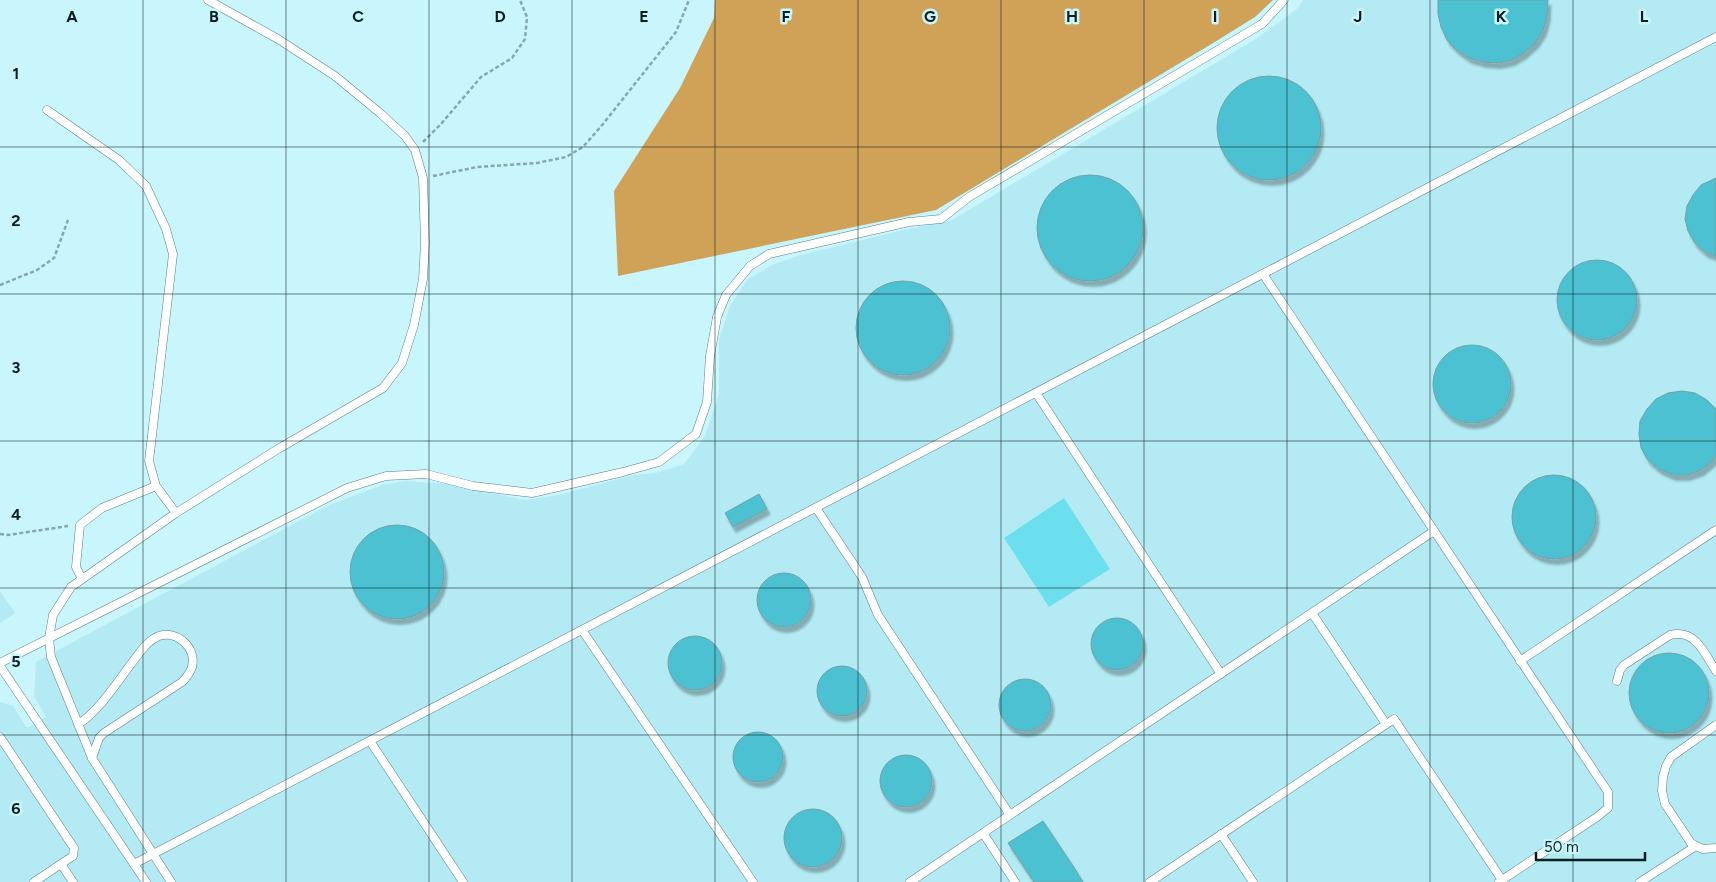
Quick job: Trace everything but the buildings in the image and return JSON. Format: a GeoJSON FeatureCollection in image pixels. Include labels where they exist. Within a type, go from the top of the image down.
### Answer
{"type":"FeatureCollection","features":[{"type":"Feature","properties":{"kind":"lane"},"geometry":{"type":"LineString","coordinates":[[171,882],[92,758],[51,657],[49,638],[54,615],[71,587],[82,578],[176,513],[278,449],[382,388],[402,363],[414,326],[423,279],[425,243],[422,178],[414,150],[405,136],[335,76],[278,39],[208,0]]}},
{"type":"Feature","properties":{"kind":"lane"},"geometry":{"type":"LineString","coordinates":[[146,882],[0,664],[347,488],[386,476],[426,474],[473,486],[532,493],[659,462],[696,434],[707,402],[710,356],[717,317],[726,296],[750,266],[770,254],[909,222],[941,219],[969,197],[1262,24],[1284,0]]}},
{"type":"Feature","properties":{"kind":"lane"},"geometry":{"type":"LineString","coordinates":[[134,864],[1715,40]]}},
{"type":"Feature","properties":{"kind":"lane"},"geometry":{"type":"LineString","coordinates":[[47,110],[119,160],[146,186],[166,229],[172,254],[149,462],[156,486],[176,513]]}},
{"type":"Feature","properties":{"kind":"lane"},"geometry":{"type":"LineString","coordinates":[[1150,882],[1394,719],[1501,881],[1608,808],[1608,792],[1263,274]]}},
{"type":"Feature","properties":{"kind":"lane"},"geometry":{"type":"LineString","coordinates":[[1036,393],[1221,674]]}},
{"type":"Feature","properties":{"kind":"lane"},"geometry":{"type":"LineString","coordinates":[[82,578],[76,567],[80,525],[102,508],[156,486]]}},
{"type":"Feature","properties":{"kind":"lane"},"geometry":{"type":"LineString","coordinates":[[816,508],[862,577],[878,615],[1010,815]]}},
{"type":"Feature","properties":{"kind":"lane"},"geometry":{"type":"LineString","coordinates":[[1520,660],[1716,530]]}},
{"type":"Feature","properties":{"kind":"lane"},"geometry":{"type":"LineString","coordinates":[[910,882],[1434,531]]}},
{"type":"Feature","properties":{"kind":"lane"},"geometry":{"type":"LineString","coordinates":[[1312,613],[1386,724]]}},
{"type":"Feature","properties":{"kind":"lane"},"geometry":{"type":"LineString","coordinates":[[582,630],[753,882]]}},
{"type":"Feature","properties":{"kind":"lane"},"geometry":{"type":"LineString","coordinates":[[1617,681],[1620,670],[1624,665],[1670,635],[1678,633],[1695,639],[1716,671]]}},
{"type":"Feature","properties":{"kind":"lane"},"geometry":{"type":"LineString","coordinates":[[78,724],[90,715],[143,649],[154,639],[168,634],[183,639],[192,656],[193,665],[189,674],[182,682],[104,733],[99,738],[92,758]]}},
{"type":"Feature","properties":{"kind":"lane"},"geometry":{"type":"LineString","coordinates":[[1716,725],[1671,757],[1663,777],[1662,791],[1665,804],[1692,843],[1703,849],[1716,848]]}},
{"type":"Feature","properties":{"kind":"lane"},"geometry":{"type":"LineString","coordinates":[[0,737],[74,848],[73,856],[34,882]]}},
{"type":"Feature","properties":{"kind":"lane"},"geometry":{"type":"LineString","coordinates":[[370,740],[463,882]]}},
{"type":"Feature","properties":{"kind":"lane"},"geometry":{"type":"LineString","coordinates":[[983,833],[1015,882]]}},
{"type":"Feature","properties":{"kind":"lane"},"geometry":{"type":"LineString","coordinates":[[1221,834],[1253,882]]}},
{"type":"Feature","properties":{"kind":"lane"},"geometry":{"type":"LineString","coordinates":[[1640,882],[1696,846]]}},
{"type":"Feature","properties":{"kind":"lane"},"geometry":{"type":"LineString","coordinates":[[61,864],[73,882]]}},
{"type":"Feature","properties":{"kind":"path"},"geometry":{"type":"LineString","coordinates":[[414,150],[441,124],[480,77],[512,58],[525,39],[527,17],[520,0]]}},
{"type":"Feature","properties":{"kind":"path"},"geometry":{"type":"LineString","coordinates":[[422,178],[477,167],[537,162],[566,157],[583,147],[604,124],[676,32],[689,0]]}},
{"type":"Feature","properties":{"kind":"path"},"geometry":{"type":"LineString","coordinates":[[0,285],[37,270],[54,258],[68,220]]}},
{"type":"Feature","properties":{"kind":"path"},"geometry":{"type":"LineString","coordinates":[[0,534],[8,535],[80,525]]}},
{"type":"Feature","properties":{"kind":"shaded area"},"geometry":{"type":"Polygon","coordinates":[[[715,0],[1273,0],[1255,17],[936,210],[618,276],[614,191],[680,88],[714,18],[715,0]]]}},
{"type":"Feature","properties":{"kind":"shaded area"},"geometry":{"type":"Polygon","coordinates":[[[1303,0],[1716,0],[1716,882],[0,882],[0,702],[13,706],[27,728],[46,717],[34,696],[36,662],[327,506],[382,485],[405,481],[448,484],[525,500],[558,495],[633,475],[656,473],[684,464],[705,436],[719,394],[719,339],[730,306],[747,280],[772,265],[797,256],[952,220],[1256,39],[1298,8],[1303,0]]]}},
{"type":"Feature","properties":{"kind":"shaded area"},"geometry":{"type":"Polygon","coordinates":[[[0,591],[15,613],[0,623],[0,591]]]}},
{"type":"Feature","properties":{"kind":"water"},"geometry":{"type":"Polygon","coordinates":[[[1064,498],[1110,569],[1049,607],[1004,538],[1064,498]]]}}]}
